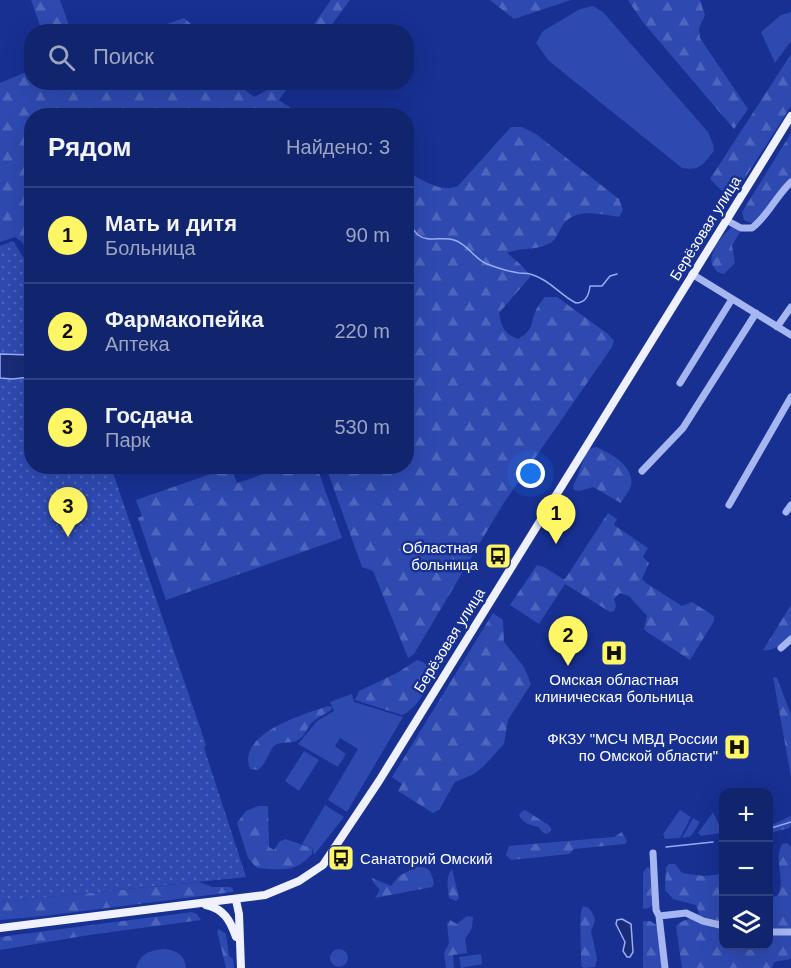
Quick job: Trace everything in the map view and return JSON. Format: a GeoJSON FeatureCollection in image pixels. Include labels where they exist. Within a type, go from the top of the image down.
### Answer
{"type":"FeatureCollection","features":[{"type":"Feature","properties":{"kind":"main road","name":"Берёзовая улица"},"geometry":{"type":"LineString","coordinates":[[0,928],[265,895],[284,889],[313,873],[326,861],[379,781],[791,116]]}},
{"type":"Feature","properties":{"kind":"main road"},"geometry":{"type":"LineString","coordinates":[[236,900],[234,915],[240,968]]}},
{"type":"Feature","properties":{"kind":"main road"},"geometry":{"type":"LineString","coordinates":[[236,900],[239,914],[240,968]]}},
{"type":"Feature","properties":{"kind":"main road"},"geometry":{"type":"LineString","coordinates":[[202,904],[222,911],[230,922],[236,937]]}},
{"type":"Feature","properties":{"kind":"street"},"geometry":{"type":"LineString","coordinates":[[726,220],[741,228],[752,228],[763,218],[776,197],[791,182]]}},
{"type":"Feature","properties":{"kind":"street"},"geometry":{"type":"LineString","coordinates":[[692,274],[791,335]]}},
{"type":"Feature","properties":{"kind":"street"},"geometry":{"type":"LineString","coordinates":[[680,383],[732,299]]}},
{"type":"Feature","properties":{"kind":"street"},"geometry":{"type":"LineString","coordinates":[[777,327],[791,307]]}},
{"type":"Feature","properties":{"kind":"street"},"geometry":{"type":"LineString","coordinates":[[642,471],[683,428],[756,313]]}},
{"type":"Feature","properties":{"kind":"street"},"geometry":{"type":"LineString","coordinates":[[729,505],[791,397]]}},
{"type":"Feature","properties":{"kind":"street"},"geometry":{"type":"LineString","coordinates":[[786,512],[791,505]]}},
{"type":"Feature","properties":{"kind":"street"},"geometry":{"type":"LineString","coordinates":[[781,648],[791,639]]}},
{"type":"Feature","properties":{"kind":"street"},"geometry":{"type":"LineString","coordinates":[[653,853],[656,910],[665,968]]}},
{"type":"Feature","properties":{"kind":"street"},"geometry":{"type":"LineString","coordinates":[[658,916],[686,913],[719,925]]}},
{"type":"Feature","properties":{"kind":"street"},"geometry":{"type":"LineString","coordinates":[[773,932],[791,932]]}},
{"type":"Feature","properties":{"kind":"green space"},"geometry":{"type":"Polygon","coordinates":[[[31,0],[60,0],[69,24],[40,24],[31,0]]]}},
{"type":"Feature","properties":{"kind":"green space"},"geometry":{"type":"Polygon","coordinates":[[[331,0],[350,0],[332,24],[314,24],[331,0]]]}},
{"type":"Feature","properties":{"kind":"green space"},"geometry":{"type":"Polygon","coordinates":[[[490,0],[571,0],[514,19],[490,0]]]}},
{"type":"Feature","properties":{"kind":"green space"},"geometry":{"type":"Polygon","coordinates":[[[628,0],[700,0],[705,15],[699,28],[700,38],[748,109],[734,129],[642,21],[628,0]]]}},
{"type":"Feature","properties":{"kind":"green space"},"geometry":{"type":"Polygon","coordinates":[[[593,6],[603,12],[708,132],[714,151],[701,166],[693,169],[682,168],[549,61],[536,43],[543,31],[580,9],[593,6]]]}},
{"type":"Feature","properties":{"kind":"green space"},"geometry":{"type":"Polygon","coordinates":[[[791,12],[791,41],[775,63],[761,32],[781,15],[791,12]]]}},
{"type":"Feature","properties":{"kind":"green space"},"geometry":{"type":"Polygon","coordinates":[[[184,18],[191,24],[167,24],[184,18]]]}},
{"type":"Feature","properties":{"kind":"green space"},"geometry":{"type":"Polygon","coordinates":[[[791,54],[791,106],[731,200],[710,179],[791,54]]]}},
{"type":"Feature","properties":{"kind":"green space"},"geometry":{"type":"Polygon","coordinates":[[[24,73],[24,90],[245,90],[254,97],[267,90],[286,90],[279,100],[291,108],[24,108],[24,245],[15,237],[0,242],[0,83],[24,73]]]}},
{"type":"Feature","properties":{"kind":"green space"},"geometry":{"type":"Polygon","coordinates":[[[511,127],[522,127],[536,134],[619,199],[623,210],[619,217],[586,213],[571,217],[551,243],[538,248],[507,253],[531,276],[499,313],[502,326],[510,335],[518,339],[529,330],[537,308],[545,297],[557,297],[608,334],[614,341],[503,504],[414,654],[408,658],[373,571],[362,567],[329,474],[414,474],[414,176],[438,187],[458,186],[511,127]]]}},
{"type":"Feature","properties":{"kind":"green space"},"geometry":{"type":"Polygon","coordinates":[[[791,133],[791,180],[759,218],[752,223],[744,220],[742,212],[791,133]]]}},
{"type":"Feature","properties":{"kind":"green space"},"geometry":{"type":"Polygon","coordinates":[[[733,226],[740,232],[732,245],[735,263],[724,274],[717,272],[711,259],[721,238],[733,226]]]}},
{"type":"Feature","properties":{"kind":"green space"},"geometry":{"type":"Polygon","coordinates":[[[13,241],[24,258],[24,474],[113,474],[206,745],[204,748],[246,877],[0,902],[0,246],[13,241]]]}},
{"type":"Feature","properties":{"kind":"green space"},"geometry":{"type":"Polygon","coordinates":[[[596,447],[620,461],[629,472],[631,486],[621,503],[593,487],[580,491],[574,490],[573,486],[588,449],[596,447]]]}},
{"type":"Feature","properties":{"kind":"green space"},"geometry":{"type":"Polygon","coordinates":[[[211,474],[234,474],[237,483],[264,474],[319,474],[342,538],[166,600],[138,518],[142,516],[136,500],[211,474]]]}},
{"type":"Feature","properties":{"kind":"green space"},"geometry":{"type":"Polygon","coordinates":[[[608,513],[617,519],[614,525],[648,548],[643,557],[649,563],[642,579],[646,583],[682,606],[692,602],[714,616],[714,621],[690,660],[647,632],[644,629],[647,616],[629,596],[620,593],[614,599],[616,606],[614,611],[610,612],[565,584],[539,624],[510,605],[537,565],[565,579],[608,513]]]}},
{"type":"Feature","properties":{"kind":"green space"},"geometry":{"type":"Polygon","coordinates":[[[791,605],[791,637],[774,648],[763,650],[791,605]]]}},
{"type":"Feature","properties":{"kind":"green space"},"geometry":{"type":"Polygon","coordinates":[[[493,613],[503,620],[504,642],[524,667],[531,684],[508,720],[504,744],[474,774],[455,782],[439,810],[433,813],[398,791],[402,784],[392,777],[493,613]]]}},
{"type":"Feature","properties":{"kind":"green space"},"geometry":{"type":"Polygon","coordinates":[[[417,660],[425,664],[429,670],[429,679],[415,705],[402,715],[355,700],[359,691],[397,673],[417,660]]]}},
{"type":"Feature","properties":{"kind":"green space"},"geometry":{"type":"Polygon","coordinates":[[[773,677],[777,678],[791,715],[791,777],[773,677]]]}},
{"type":"Feature","properties":{"kind":"green space"},"geometry":{"type":"Polygon","coordinates":[[[352,694],[354,702],[403,717],[347,812],[328,800],[358,749],[340,738],[335,746],[346,754],[338,767],[298,744],[317,721],[334,711],[330,702],[352,694]]]}},
{"type":"Feature","properties":{"kind":"green space"},"geometry":{"type":"Polygon","coordinates":[[[328,706],[332,707],[331,710],[312,722],[299,739],[276,744],[258,770],[250,769],[248,756],[253,745],[262,735],[290,720],[328,706]]]}},
{"type":"Feature","properties":{"kind":"green space"},"geometry":{"type":"Polygon","coordinates":[[[304,751],[319,760],[299,791],[285,781],[304,751]]]}},
{"type":"Feature","properties":{"kind":"green space"},"geometry":{"type":"Polygon","coordinates":[[[325,805],[344,817],[314,855],[312,848],[302,844],[325,805]]]}},
{"type":"Feature","properties":{"kind":"green space"},"geometry":{"type":"Polygon","coordinates":[[[258,806],[268,806],[269,847],[274,850],[279,842],[285,839],[312,848],[312,854],[306,860],[293,867],[280,869],[257,868],[248,858],[237,823],[246,811],[258,806]]]}},
{"type":"Feature","properties":{"kind":"green space"},"geometry":{"type":"Polygon","coordinates":[[[525,810],[550,826],[551,830],[547,834],[539,827],[525,822],[519,815],[525,810]]]}},
{"type":"Feature","properties":{"kind":"green space"},"geometry":{"type":"Polygon","coordinates":[[[680,810],[691,817],[680,838],[665,839],[663,834],[680,810]]]}},
{"type":"Feature","properties":{"kind":"green space"},"geometry":{"type":"Polygon","coordinates":[[[713,812],[719,825],[719,833],[701,836],[698,833],[713,812]]]}},
{"type":"Feature","properties":{"kind":"green space"},"geometry":{"type":"Polygon","coordinates":[[[791,816],[790,828],[773,832],[773,824],[791,816]]]}},
{"type":"Feature","properties":{"kind":"green space"},"geometry":{"type":"Polygon","coordinates":[[[693,818],[700,822],[691,836],[682,838],[693,818]]]}},
{"type":"Feature","properties":{"kind":"green space"},"geometry":{"type":"Polygon","coordinates":[[[622,832],[627,841],[625,844],[574,849],[569,854],[511,860],[506,855],[509,846],[614,837],[622,832]]]}},
{"type":"Feature","properties":{"kind":"green space"},"geometry":{"type":"Polygon","coordinates":[[[787,843],[791,847],[791,959],[774,962],[772,968],[682,968],[676,926],[699,913],[696,905],[673,899],[665,890],[666,867],[669,864],[675,864],[682,873],[703,876],[719,874],[719,950],[773,950],[773,897],[778,895],[780,889],[779,856],[782,844],[787,843]]]}},
{"type":"Feature","properties":{"kind":"green space"},"geometry":{"type":"Polygon","coordinates":[[[416,867],[430,871],[434,884],[432,887],[375,898],[380,890],[372,878],[391,886],[399,876],[416,867]]]}},
{"type":"Feature","properties":{"kind":"green space"},"geometry":{"type":"Polygon","coordinates":[[[647,867],[652,869],[653,905],[643,909],[643,873],[647,867]]]}},
{"type":"Feature","properties":{"kind":"green space"},"geometry":{"type":"Polygon","coordinates":[[[452,869],[459,898],[456,901],[449,898],[448,879],[452,869]]]}},
{"type":"Feature","properties":{"kind":"green space"},"geometry":{"type":"Polygon","coordinates":[[[199,882],[213,887],[230,887],[233,892],[0,920],[0,902],[199,882]]]}},
{"type":"Feature","properties":{"kind":"green space"},"geometry":{"type":"Polygon","coordinates":[[[583,906],[589,908],[595,922],[591,931],[597,958],[595,967],[581,966],[580,925],[583,906]]]}},
{"type":"Feature","properties":{"kind":"green space"},"geometry":{"type":"Polygon","coordinates":[[[192,912],[197,914],[201,920],[0,950],[0,937],[192,912]]]}},
{"type":"Feature","properties":{"kind":"green space"},"geometry":{"type":"Polygon","coordinates":[[[467,916],[473,917],[472,928],[465,939],[467,953],[453,955],[454,968],[446,968],[444,953],[449,943],[447,924],[450,920],[457,924],[467,916]]]}},
{"type":"Feature","properties":{"kind":"green space"},"geometry":{"type":"Polygon","coordinates":[[[643,921],[650,921],[658,926],[662,968],[643,968],[643,921]]]}},
{"type":"Feature","properties":{"kind":"green space"},"geometry":{"type":"Polygon","coordinates":[[[219,929],[226,934],[229,956],[233,959],[234,968],[226,968],[217,931],[219,929]]]}},
{"type":"Feature","properties":{"kind":"green space"},"geometry":{"type":"Polygon","coordinates":[[[164,949],[179,954],[186,968],[136,968],[140,959],[146,954],[164,949]]]}},
{"type":"Feature","properties":{"kind":"green space"},"geometry":{"type":"Polygon","coordinates":[[[339,949],[345,952],[348,958],[345,964],[339,967],[333,964],[330,958],[333,952],[339,949]]]}},
{"type":"Feature","properties":{"kind":"green space"},"geometry":{"type":"Polygon","coordinates":[[[481,954],[482,964],[461,968],[459,957],[481,954]]]}},
{"type":"Feature","properties":{"kind":"shaded area"},"geometry":{"type":"Polygon","coordinates":[[[0,354],[24,355],[24,378],[0,378],[0,354]]]}},
{"type":"Feature","properties":{"kind":"shaded area"},"geometry":{"type":"Polygon","coordinates":[[[622,919],[631,924],[633,952],[630,957],[627,957],[623,951],[625,942],[616,924],[617,920],[622,919]]]}},
{"type":"Feature","properties":{"kind":"waterway"},"geometry":{"type":"LineString","coordinates":[[414,230],[422,237],[459,242],[482,262],[490,265],[539,277],[576,303],[586,298],[590,286],[602,286],[610,276],[617,274]]}},
{"type":"Feature","properties":{"kind":"waterway"},"geometry":{"type":"LineString","coordinates":[[773,827],[791,822]]}},
{"type":"Feature","properties":{"kind":"waterway"},"geometry":{"type":"LineString","coordinates":[[666,847],[713,842]]}},
{"type":"Feature","properties":{"kind":"place","name":"Госдача"},"geometry":{"type":"Point","coordinates":[68,537]}},
{"type":"Feature","properties":{"kind":"place","name":"Мать и дитя"},"geometry":{"type":"Point","coordinates":[556,544]}},
{"type":"Feature","properties":{"kind":"place","name":"Областная больница"},"geometry":{"type":"Point","coordinates":[498,556]}},
{"type":"Feature","properties":{"kind":"place","name":"Омская областная клиническая больница"},"geometry":{"type":"Point","coordinates":[614,653]}},
{"type":"Feature","properties":{"kind":"place","name":"Фармакопейка"},"geometry":{"type":"Point","coordinates":[568,666]}},
{"type":"Feature","properties":{"kind":"place","name":"ФКЗУ \"МСЧ МВД России по Омской области\""},"geometry":{"type":"Point","coordinates":[737,747]}},
{"type":"Feature","properties":{"kind":"place","name":"Санаторий Омский"},"geometry":{"type":"Point","coordinates":[341,858]}}]}
